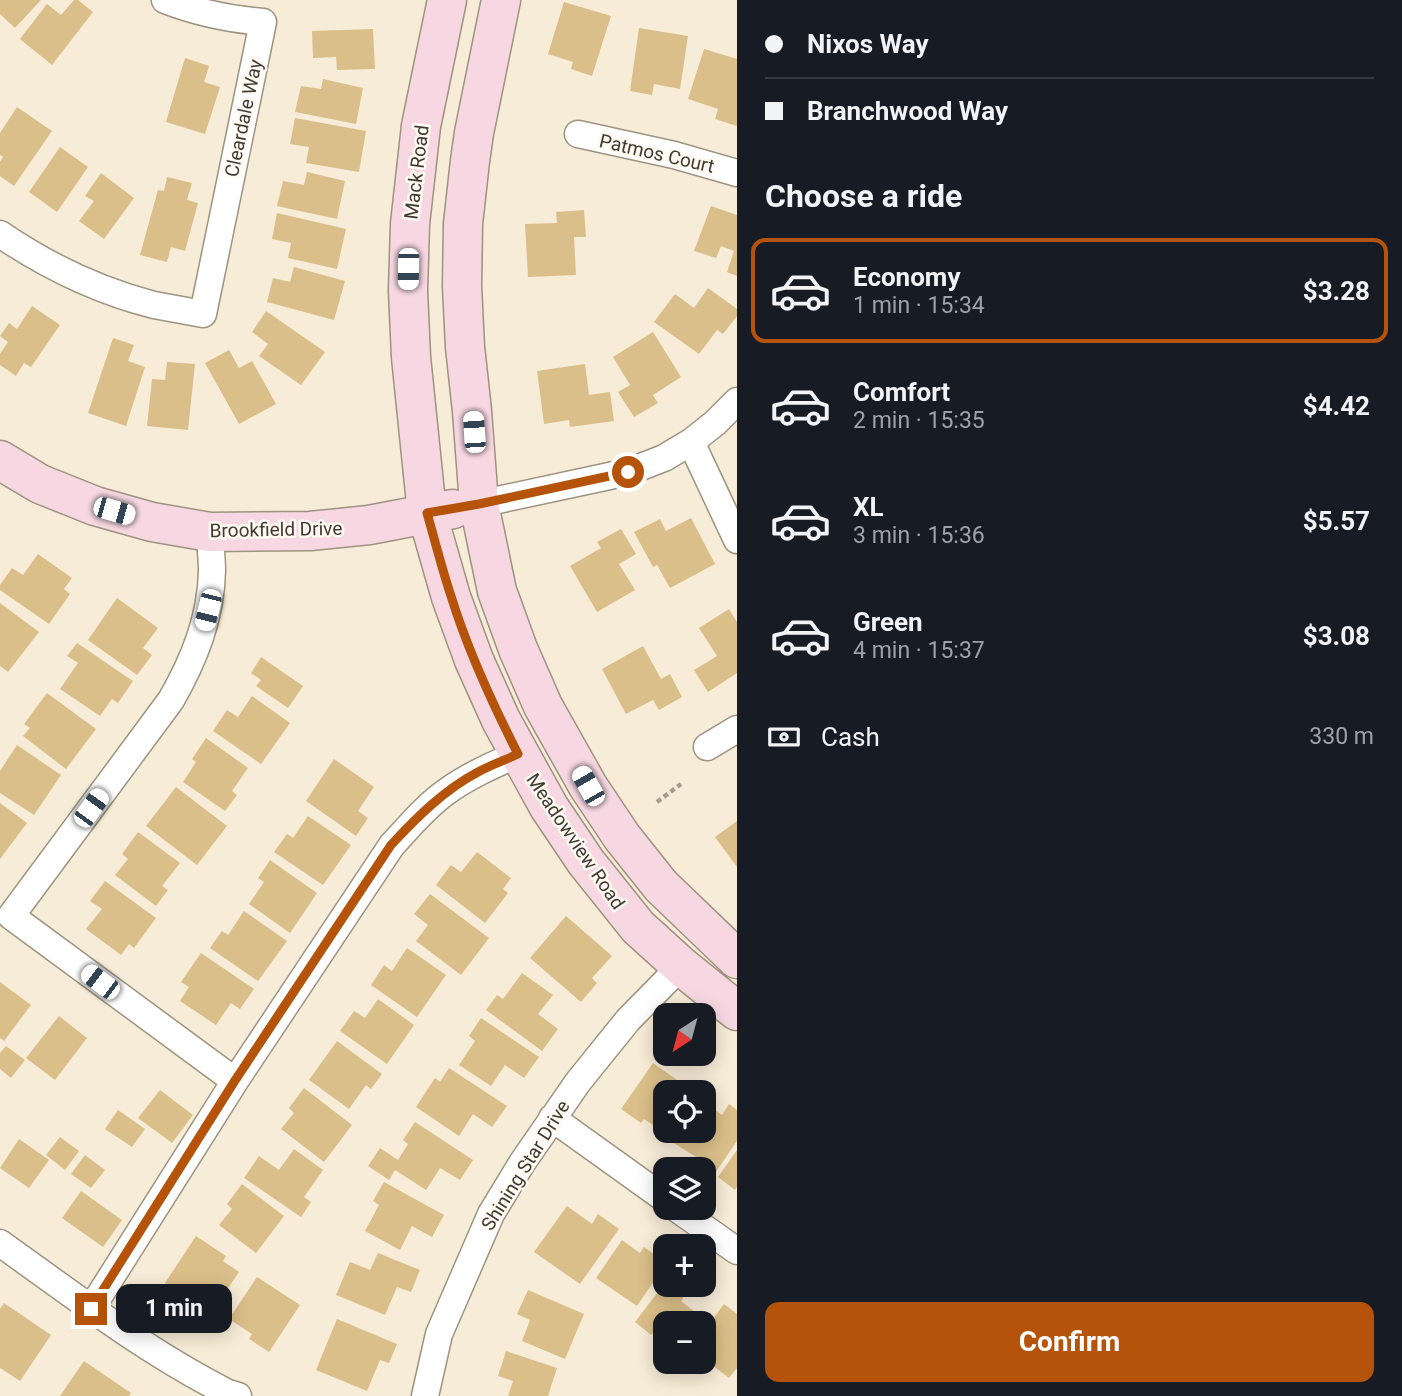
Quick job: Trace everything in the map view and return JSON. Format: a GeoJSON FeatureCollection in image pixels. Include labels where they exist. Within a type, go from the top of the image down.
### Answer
{"type":"FeatureCollection","features":[{"type":"Feature","properties":{"kind":"main road","name":"Mack Road"},"geometry":{"type":"LineString","coordinates":[[427,513],[411,357],[408,291],[410,225],[421,126],[447,0]]}},
{"type":"Feature","properties":{"kind":"main road"},"geometry":{"type":"LineString","coordinates":[[501,0],[474,132],[463,224],[462,286],[479,504],[497,592],[543,706],[588,786],[622,837],[661,886],[737,959]]}},
{"type":"Feature","properties":{"kind":"main road","name":"Brookfield Drive"},"geometry":{"type":"LineString","coordinates":[[0,461],[40,484],[95,506],[152,522],[210,532],[310,531],[369,525],[479,504]]}},
{"type":"Feature","properties":{"kind":"main road","name":"Meadowview Road"},"geometry":{"type":"LineString","coordinates":[[427,513],[451,597],[474,660],[518,754],[549,807],[586,862],[638,927],[737,1011]]}},
{"type":"Feature","properties":{"kind":"street","name":"Cleardale Way"},"geometry":{"type":"LineString","coordinates":[[0,234],[65,272],[109,291],[155,305],[203,314],[263,22],[229,19],[189,10],[165,0]]}},
{"type":"Feature","properties":{"kind":"street","name":"Patmos Court"},"geometry":{"type":"LineString","coordinates":[[578,134],[674,155],[737,173]]}},
{"type":"Feature","properties":{"kind":"street"},"geometry":{"type":"LineString","coordinates":[[479,504],[628,472],[664,458],[691,442],[737,401]]}},
{"type":"Feature","properties":{"kind":"street"},"geometry":{"type":"LineString","coordinates":[[691,442],[737,540]]}},
{"type":"Feature","properties":{"kind":"street"},"geometry":{"type":"LineString","coordinates":[[210,532],[212,572],[208,610],[199,643],[186,674],[171,700],[11,916],[234,1082]]}},
{"type":"Feature","properties":{"kind":"street"},"geometry":{"type":"LineString","coordinates":[[706,747],[737,729]]}},
{"type":"Feature","properties":{"kind":"street"},"geometry":{"type":"LineString","coordinates":[[91,1309],[234,1082],[391,845],[417,817],[446,792],[478,772],[518,754]]}},
{"type":"Feature","properties":{"kind":"street","name":"Shining Star Drive"},"geometry":{"type":"LineString","coordinates":[[425,1396],[439,1334],[491,1214],[578,1082],[628,1020],[681,966]]}},
{"type":"Feature","properties":{"kind":"street"},"geometry":{"type":"LineString","coordinates":[[552,1118],[653,1190]]}},
{"type":"Feature","properties":{"kind":"street"},"geometry":{"type":"LineString","coordinates":[[693,1220],[737,1251]]}},
{"type":"Feature","properties":{"kind":"street"},"geometry":{"type":"LineString","coordinates":[[0,1243],[91,1309],[188,1385],[238,1396]]}},
{"type":"Feature","properties":{"kind":"path"},"geometry":{"type":"LineString","coordinates":[[657,802],[681,784]]}},
{"type":"Feature","properties":{"kind":"building"},"geometry":{"type":"Polygon","coordinates":[[[0,0],[41,0],[15,28],[0,14],[0,0]]]}},
{"type":"Feature","properties":{"kind":"building"},"geometry":{"type":"Polygon","coordinates":[[[74,0],[78,0],[93,12],[52,65],[20,39],[47,4],[61,15],[74,0]]]}},
{"type":"Feature","properties":{"kind":"building"},"geometry":{"type":"Polygon","coordinates":[[[564,2],[611,16],[592,76],[571,69],[573,62],[548,54],[564,2]]]}},
{"type":"Feature","properties":{"kind":"building"},"geometry":{"type":"Polygon","coordinates":[[[639,28],[688,36],[680,89],[654,84],[652,95],[630,91],[639,28]]]}},
{"type":"Feature","properties":{"kind":"building"},"geometry":{"type":"Polygon","coordinates":[[[373,29],[375,69],[337,70],[336,57],[313,58],[312,31],[373,29]]]}},
{"type":"Feature","properties":{"kind":"building"},"geometry":{"type":"Polygon","coordinates":[[[704,49],[737,59],[737,126],[715,119],[718,109],[688,99],[704,49]]]}},
{"type":"Feature","properties":{"kind":"building"},"geometry":{"type":"Polygon","coordinates":[[[185,58],[209,66],[204,82],[220,87],[205,134],[166,122],[185,58]]]}},
{"type":"Feature","properties":{"kind":"building"},"geometry":{"type":"Polygon","coordinates":[[[323,79],[363,88],[356,124],[295,112],[301,86],[321,89],[323,79]]]}},
{"type":"Feature","properties":{"kind":"building"},"geometry":{"type":"Polygon","coordinates":[[[17,107],[52,131],[14,186],[0,176],[0,162],[3,157],[0,155],[0,133],[17,107]]]}},
{"type":"Feature","properties":{"kind":"building"},"geometry":{"type":"Polygon","coordinates":[[[295,118],[366,131],[359,172],[306,163],[309,147],[290,144],[295,118]]]}},
{"type":"Feature","properties":{"kind":"building"},"geometry":{"type":"Polygon","coordinates":[[[60,147],[88,167],[57,212],[29,192],[60,147]]]}},
{"type":"Feature","properties":{"kind":"building"},"geometry":{"type":"Polygon","coordinates":[[[307,172],[345,181],[337,219],[277,206],[283,181],[304,185],[307,172]]]}},
{"type":"Feature","properties":{"kind":"building"},"geometry":{"type":"Polygon","coordinates":[[[101,173],[134,198],[104,239],[79,221],[94,201],[85,196],[101,173]]]}},
{"type":"Feature","properties":{"kind":"building"},"geometry":{"type":"Polygon","coordinates":[[[167,177],[192,183],[187,200],[198,203],[185,251],[171,247],[167,262],[140,255],[158,190],[164,191],[167,177]]]}},
{"type":"Feature","properties":{"kind":"building"},"geometry":{"type":"Polygon","coordinates":[[[711,206],[737,215],[737,276],[727,272],[734,251],[721,246],[716,258],[694,251],[711,206]]]}},
{"type":"Feature","properties":{"kind":"building"},"geometry":{"type":"Polygon","coordinates":[[[584,210],[586,237],[574,237],[576,275],[528,277],[525,224],[557,223],[556,212],[584,210]]]}},
{"type":"Feature","properties":{"kind":"building"},"geometry":{"type":"Polygon","coordinates":[[[277,213],[346,229],[337,269],[288,258],[291,243],[272,239],[277,213]]]}},
{"type":"Feature","properties":{"kind":"building"},"geometry":{"type":"Polygon","coordinates":[[[294,267],[345,281],[334,320],[267,302],[273,278],[290,282],[294,267]]]}},
{"type":"Feature","properties":{"kind":"building"},"geometry":{"type":"Polygon","coordinates":[[[708,288],[737,309],[737,316],[723,334],[717,330],[699,354],[654,322],[675,294],[694,308],[708,288]]]}},
{"type":"Feature","properties":{"kind":"building"},"geometry":{"type":"Polygon","coordinates":[[[32,306],[60,325],[31,367],[24,363],[16,376],[0,365],[0,354],[8,342],[0,336],[9,323],[17,329],[32,306]]]}},
{"type":"Feature","properties":{"kind":"building"},"geometry":{"type":"Polygon","coordinates":[[[266,311],[325,352],[301,385],[259,356],[268,344],[252,332],[266,311]]]}},
{"type":"Feature","properties":{"kind":"building"},"geometry":{"type":"Polygon","coordinates":[[[653,332],[681,377],[653,395],[658,403],[634,417],[618,392],[630,385],[613,357],[653,332]]]}},
{"type":"Feature","properties":{"kind":"building"},"geometry":{"type":"Polygon","coordinates":[[[113,338],[134,345],[128,361],[145,367],[126,426],[88,413],[113,338]]]}},
{"type":"Feature","properties":{"kind":"building"},"geometry":{"type":"Polygon","coordinates":[[[229,350],[239,368],[252,361],[276,404],[239,424],[205,363],[229,350]]]}},
{"type":"Feature","properties":{"kind":"building"},"geometry":{"type":"Polygon","coordinates":[[[167,362],[195,364],[188,430],[147,426],[152,379],[165,380],[167,362]]]}},
{"type":"Feature","properties":{"kind":"building"},"geometry":{"type":"Polygon","coordinates":[[[585,364],[589,395],[610,392],[614,421],[570,427],[569,420],[544,424],[537,371],[585,364]]]}},
{"type":"Feature","properties":{"kind":"building"},"geometry":{"type":"Polygon","coordinates":[[[691,518],[715,564],[670,588],[657,565],[653,567],[634,532],[660,519],[666,531],[691,518]]]}},
{"type":"Feature","properties":{"kind":"building"},"geometry":{"type":"Polygon","coordinates":[[[621,529],[636,554],[619,564],[635,590],[597,612],[570,566],[601,548],[597,542],[621,529]]]}},
{"type":"Feature","properties":{"kind":"building"},"geometry":{"type":"Polygon","coordinates":[[[38,554],[72,578],[64,589],[70,594],[49,624],[0,590],[0,585],[12,568],[23,575],[38,554]]]}},
{"type":"Feature","properties":{"kind":"building"},"geometry":{"type":"Polygon","coordinates":[[[117,598],[158,628],[143,648],[152,655],[137,675],[88,640],[117,598]]]}},
{"type":"Feature","properties":{"kind":"building"},"geometry":{"type":"Polygon","coordinates":[[[0,603],[39,632],[8,672],[0,666],[0,603]]]}},
{"type":"Feature","properties":{"kind":"building"},"geometry":{"type":"Polygon","coordinates":[[[729,609],[737,622],[737,673],[708,692],[694,670],[717,656],[699,628],[729,609]]]}},
{"type":"Feature","properties":{"kind":"building"},"geometry":{"type":"Polygon","coordinates":[[[77,643],[133,681],[118,703],[112,699],[100,716],[60,689],[78,663],[67,656],[77,643]]]}},
{"type":"Feature","properties":{"kind":"building"},"geometry":{"type":"Polygon","coordinates":[[[643,646],[661,679],[670,674],[682,697],[659,710],[653,700],[626,714],[602,669],[643,646]]]}},
{"type":"Feature","properties":{"kind":"building"},"geometry":{"type":"Polygon","coordinates":[[[261,657],[303,686],[288,708],[256,686],[261,680],[251,673],[261,657]]]}},
{"type":"Feature","properties":{"kind":"building"},"geometry":{"type":"Polygon","coordinates":[[[47,693],[96,729],[66,769],[23,736],[30,728],[24,724],[47,693]]]}},
{"type":"Feature","properties":{"kind":"building"},"geometry":{"type":"Polygon","coordinates":[[[252,696],[290,723],[261,764],[213,731],[227,710],[238,717],[252,696]]]}},
{"type":"Feature","properties":{"kind":"building"},"geometry":{"type":"Polygon","coordinates":[[[206,738],[248,768],[232,791],[237,795],[225,811],[183,782],[196,762],[192,759],[206,738]]]}},
{"type":"Feature","properties":{"kind":"building"},"geometry":{"type":"Polygon","coordinates":[[[17,745],[61,775],[34,815],[0,793],[0,771],[17,745]]]}},
{"type":"Feature","properties":{"kind":"building"},"geometry":{"type":"Polygon","coordinates":[[[334,759],[374,787],[358,811],[368,818],[356,836],[306,801],[334,759]]]}},
{"type":"Feature","properties":{"kind":"building"},"geometry":{"type":"Polygon","coordinates":[[[176,787],[227,826],[197,865],[146,826],[176,787]]]}},
{"type":"Feature","properties":{"kind":"building"},"geometry":{"type":"Polygon","coordinates":[[[0,803],[27,823],[0,859],[0,803]]]}},
{"type":"Feature","properties":{"kind":"building"},"geometry":{"type":"Polygon","coordinates":[[[308,816],[351,845],[323,885],[274,852],[287,834],[293,838],[308,816]]]}},
{"type":"Feature","properties":{"kind":"building"},"geometry":{"type":"Polygon","coordinates":[[[737,821],[737,867],[715,837],[737,821]]]}},
{"type":"Feature","properties":{"kind":"building"},"geometry":{"type":"Polygon","coordinates":[[[138,832],[180,863],[162,886],[168,890],[156,906],[115,875],[128,859],[122,854],[138,832]]]}},
{"type":"Feature","properties":{"kind":"building"},"geometry":{"type":"Polygon","coordinates":[[[477,852],[511,878],[503,889],[508,893],[485,923],[436,885],[451,865],[461,872],[477,852]]]}},
{"type":"Feature","properties":{"kind":"building"},"geometry":{"type":"Polygon","coordinates":[[[270,860],[317,893],[290,933],[249,904],[264,882],[258,878],[270,860]]]}},
{"type":"Feature","properties":{"kind":"building"},"geometry":{"type":"Polygon","coordinates":[[[105,881],[156,918],[134,948],[129,944],[121,955],[86,929],[102,909],[90,901],[105,881]]]}},
{"type":"Feature","properties":{"kind":"building"},"geometry":{"type":"Polygon","coordinates":[[[430,894],[489,938],[461,975],[416,941],[428,925],[414,914],[430,894]]]}},
{"type":"Feature","properties":{"kind":"building"},"geometry":{"type":"Polygon","coordinates":[[[244,911],[287,941],[258,981],[210,948],[222,931],[228,935],[244,911]]]}},
{"type":"Feature","properties":{"kind":"building"},"geometry":{"type":"Polygon","coordinates":[[[566,916],[612,956],[592,978],[597,983],[581,1002],[530,958],[566,916]]]}},
{"type":"Feature","properties":{"kind":"building"},"geometry":{"type":"Polygon","coordinates":[[[407,948],[446,975],[417,1017],[371,985],[384,965],[392,971],[407,948]]]}},
{"type":"Feature","properties":{"kind":"building"},"geometry":{"type":"Polygon","coordinates":[[[201,953],[254,989],[240,1009],[231,1003],[216,1025],[180,1001],[189,987],[181,982],[201,953]]]}},
{"type":"Feature","properties":{"kind":"building"},"geometry":{"type":"Polygon","coordinates":[[[522,973],[553,995],[538,1014],[558,1029],[542,1051],[486,1010],[497,995],[503,999],[522,973]]]}},
{"type":"Feature","properties":{"kind":"building"},"geometry":{"type":"Polygon","coordinates":[[[0,982],[31,1005],[4,1041],[0,1038],[0,982]]]}},
{"type":"Feature","properties":{"kind":"building"},"geometry":{"type":"Polygon","coordinates":[[[378,999],[414,1025],[387,1064],[340,1031],[354,1011],[365,1018],[378,999]]]}},
{"type":"Feature","properties":{"kind":"building"},"geometry":{"type":"Polygon","coordinates":[[[59,1016],[87,1038],[55,1080],[26,1058],[59,1016]]]}},
{"type":"Feature","properties":{"kind":"building"},"geometry":{"type":"Polygon","coordinates":[[[481,1018],[539,1057],[524,1078],[505,1065],[491,1086],[459,1065],[475,1041],[469,1036],[481,1018]]]}},
{"type":"Feature","properties":{"kind":"building"},"geometry":{"type":"Polygon","coordinates":[[[337,1041],[382,1074],[371,1089],[366,1085],[349,1109],[309,1080],[337,1041]]]}},
{"type":"Feature","properties":{"kind":"building"},"geometry":{"type":"Polygon","coordinates":[[[6,1046],[25,1060],[11,1078],[0,1069],[0,1053],[6,1046]]]}},
{"type":"Feature","properties":{"kind":"building"},"geometry":{"type":"Polygon","coordinates":[[[653,1063],[653,1066],[657,1066],[677,1080],[653,1080],[653,1125],[644,1119],[641,1123],[621,1109],[653,1063]]]}},
{"type":"Feature","properties":{"kind":"building"},"geometry":{"type":"Polygon","coordinates":[[[449,1068],[507,1106],[492,1127],[473,1114],[459,1136],[416,1107],[435,1078],[440,1082],[449,1068]]]}},
{"type":"Feature","properties":{"kind":"building"},"geometry":{"type":"Polygon","coordinates":[[[304,1088],[352,1125],[324,1162],[281,1129],[294,1113],[289,1108],[304,1088]]]}},
{"type":"Feature","properties":{"kind":"building"},"geometry":{"type":"Polygon","coordinates":[[[160,1090],[193,1115],[172,1143],[138,1118],[160,1090]]]}},
{"type":"Feature","properties":{"kind":"building"},"geometry":{"type":"Polygon","coordinates":[[[729,1104],[737,1110],[737,1141],[716,1172],[716,1157],[696,1157],[674,1143],[716,1143],[716,1111],[722,1115],[729,1104]]]}},
{"type":"Feature","properties":{"kind":"building"},"geometry":{"type":"Polygon","coordinates":[[[118,1110],[145,1129],[132,1147],[105,1129],[118,1110]]]}},
{"type":"Feature","properties":{"kind":"building"},"geometry":{"type":"Polygon","coordinates":[[[415,1122],[473,1160],[460,1180],[440,1168],[426,1190],[395,1170],[389,1180],[368,1166],[380,1148],[398,1160],[408,1144],[403,1140],[415,1122]]]}},
{"type":"Feature","properties":{"kind":"building"},"geometry":{"type":"Polygon","coordinates":[[[60,1137],[79,1151],[65,1170],[46,1155],[60,1137]]]}},
{"type":"Feature","properties":{"kind":"building"},"geometry":{"type":"Polygon","coordinates":[[[19,1139],[49,1160],[29,1188],[0,1168],[19,1139]]]}},
{"type":"Feature","properties":{"kind":"building"},"geometry":{"type":"Polygon","coordinates":[[[294,1149],[323,1170],[304,1197],[311,1202],[301,1217],[244,1178],[259,1156],[279,1170],[294,1149]]]}},
{"type":"Feature","properties":{"kind":"building"},"geometry":{"type":"Polygon","coordinates":[[[737,1150],[737,1187],[735,1190],[718,1177],[737,1150]]]}},
{"type":"Feature","properties":{"kind":"building"},"geometry":{"type":"Polygon","coordinates":[[[85,1155],[105,1170],[91,1188],[71,1174],[85,1155]]]}},
{"type":"Feature","properties":{"kind":"building"},"geometry":{"type":"Polygon","coordinates":[[[384,1182],[444,1215],[432,1237],[412,1226],[400,1250],[365,1231],[379,1205],[373,1201],[384,1182]]]}},
{"type":"Feature","properties":{"kind":"building"},"geometry":{"type":"Polygon","coordinates":[[[242,1184],[284,1216],[256,1253],[219,1225],[232,1209],[227,1204],[242,1184]]]}},
{"type":"Feature","properties":{"kind":"building"},"geometry":{"type":"Polygon","coordinates":[[[81,1191],[122,1220],[103,1247],[62,1218],[81,1191]]]}},
{"type":"Feature","properties":{"kind":"building"},"geometry":{"type":"Polygon","coordinates":[[[567,1206],[592,1224],[598,1214],[619,1229],[580,1284],[534,1252],[567,1206]]]}},
{"type":"Feature","properties":{"kind":"building"},"geometry":{"type":"Polygon","coordinates":[[[196,1236],[226,1256],[223,1261],[239,1272],[204,1323],[185,1310],[191,1300],[165,1283],[196,1236]]]}},
{"type":"Feature","properties":{"kind":"building"},"geometry":{"type":"Polygon","coordinates":[[[622,1240],[640,1253],[644,1247],[653,1253],[653,1283],[637,1306],[596,1278],[622,1240]]]}},
{"type":"Feature","properties":{"kind":"building"},"geometry":{"type":"Polygon","coordinates":[[[378,1253],[420,1270],[411,1292],[397,1287],[385,1315],[336,1295],[350,1262],[370,1270],[378,1253]]]}},
{"type":"Feature","properties":{"kind":"building"},"geometry":{"type":"Polygon","coordinates":[[[257,1277],[300,1305],[269,1352],[249,1339],[252,1334],[229,1319],[257,1277]]]}},
{"type":"Feature","properties":{"kind":"building"},"geometry":{"type":"Polygon","coordinates":[[[528,1290],[584,1314],[565,1359],[522,1341],[530,1320],[517,1314],[528,1290]]]}},
{"type":"Feature","properties":{"kind":"building"},"geometry":{"type":"Polygon","coordinates":[[[654,1297],[684,1297],[681,1301],[694,1311],[653,1311],[651,1335],[635,1322],[654,1297]]]}},
{"type":"Feature","properties":{"kind":"building"},"geometry":{"type":"Polygon","coordinates":[[[4,1303],[51,1335],[20,1381],[0,1368],[0,1309],[4,1303]]]}},
{"type":"Feature","properties":{"kind":"building"},"geometry":{"type":"Polygon","coordinates":[[[724,1304],[737,1314],[737,1368],[729,1378],[716,1368],[716,1315],[724,1304]]]}},
{"type":"Feature","properties":{"kind":"building"},"geometry":{"type":"Polygon","coordinates":[[[337,1319],[397,1344],[389,1363],[380,1360],[367,1391],[316,1370],[337,1319]]]}},
{"type":"Feature","properties":{"kind":"building"},"geometry":{"type":"Polygon","coordinates":[[[506,1351],[557,1368],[548,1396],[508,1396],[513,1381],[498,1376],[506,1351]]]}},
{"type":"Feature","properties":{"kind":"building"},"geometry":{"type":"Polygon","coordinates":[[[84,1361],[131,1393],[129,1396],[60,1396],[84,1361]]]}},
{"type":"Feature","properties":{"kind":"route"},"geometry":{"type":"LineString","coordinates":[[91,1309],[234,1082],[391,845],[417,817],[446,792],[478,772],[518,754],[474,660],[451,597],[427,513],[628,472]]}}]}
